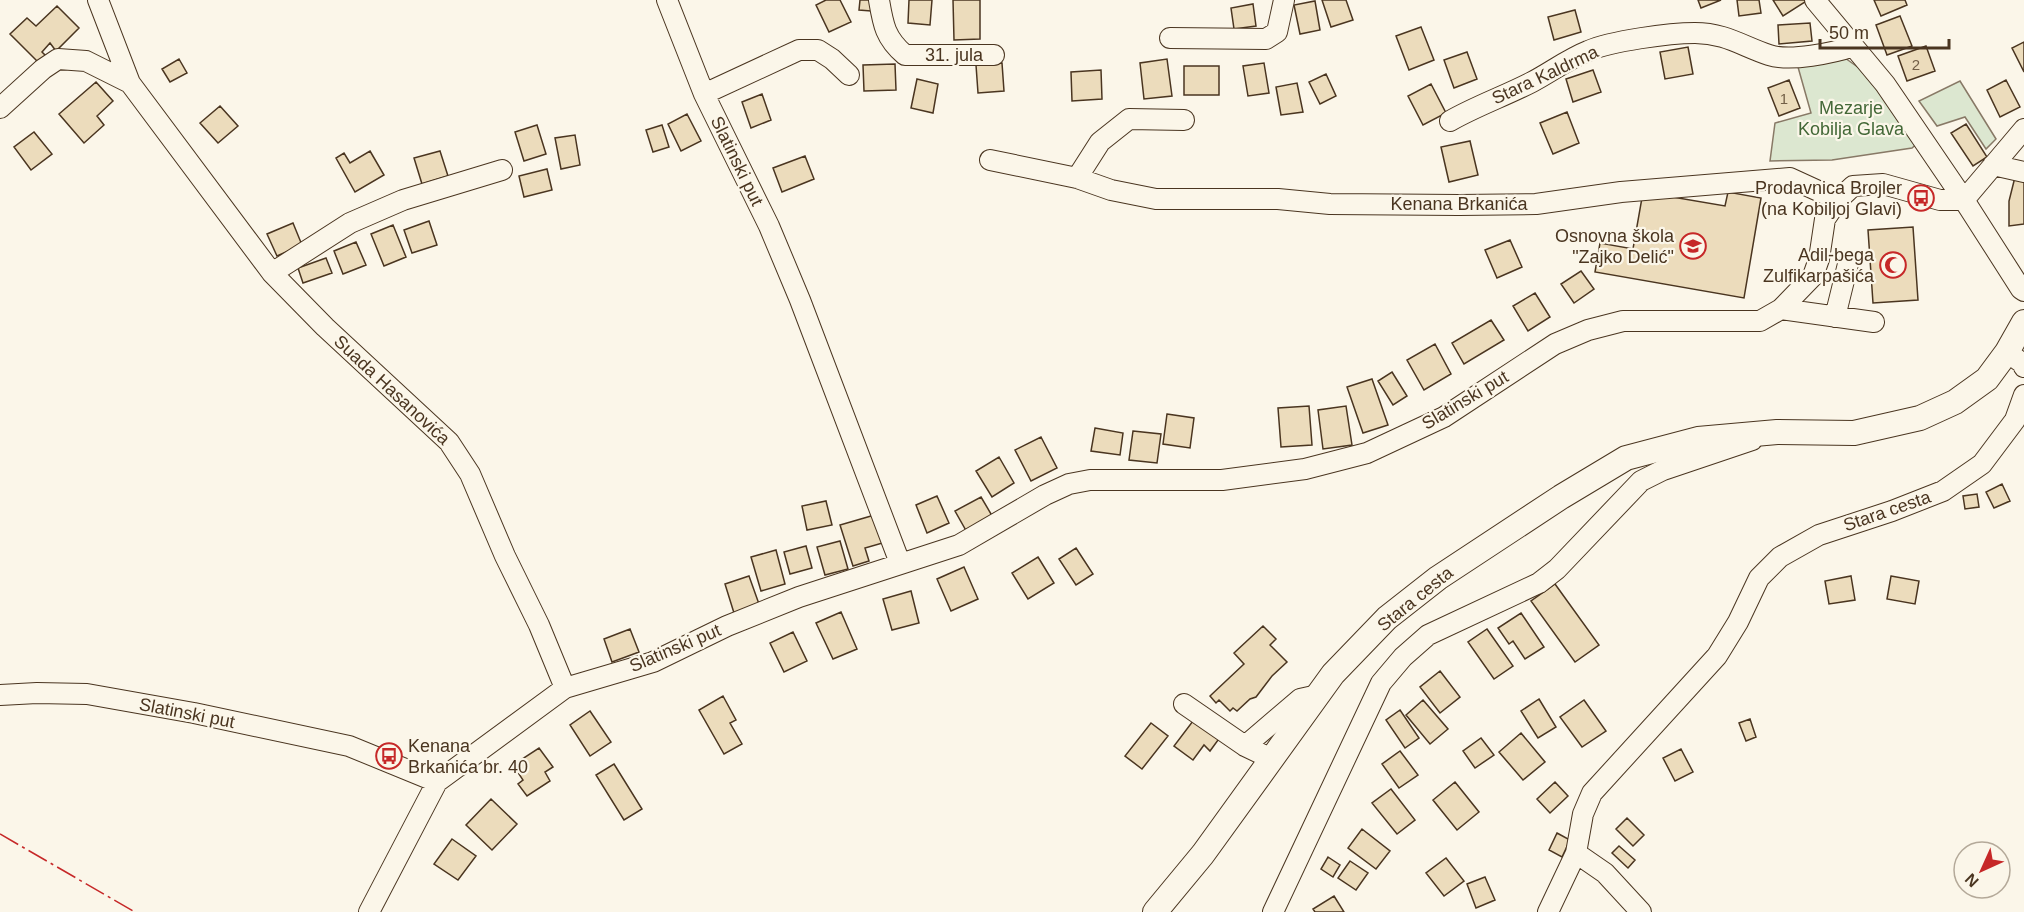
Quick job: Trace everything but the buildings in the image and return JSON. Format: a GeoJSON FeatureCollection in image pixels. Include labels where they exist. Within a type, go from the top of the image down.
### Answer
{"type":"FeatureCollection","features":[{"type":"Feature","properties":{"kind":"main road","name":"Stara cesta"},"geometry":{"type":"LineString","coordinates":[[1155,912],[1203,854],[1333,674],[1386,618],[1438,578],[1561,497],[1626,458],[1698,439],[1777,432],[1854,433],[1920,418],[1955,402],[2015,360],[2024,322]]}},
{"type":"Feature","properties":{"kind":"street","name":"Suada Hasanovića"},"geometry":{"type":"LineString","coordinates":[[98,0],[130,83],[272,273],[325,327],[449,442],[470,474],[565,688]]}},
{"type":"Feature","properties":{"kind":"street","name":"Slatinski put"},"geometry":{"type":"LineString","coordinates":[[667,0],[704,94],[769,225],[800,300],[900,563]]}},
{"type":"Feature","properties":{"kind":"street","name":"31. jula"},"geometry":{"type":"LineString","coordinates":[[879,0],[884,30],[894,47],[905,55],[994,55]]}},
{"type":"Feature","properties":{"kind":"street"},"geometry":{"type":"LineString","coordinates":[[1170,38],[1266,39],[1272,37],[1277,32],[1284,0]]}},
{"type":"Feature","properties":{"kind":"street"},"geometry":{"type":"LineString","coordinates":[[1815,0],[1885,84],[2024,291]]}},
{"type":"Feature","properties":{"kind":"street","name":"Stara Kaldrma"},"geometry":{"type":"LineString","coordinates":[[1450,121],[1471,109],[1533,82],[1589,50],[1621,42],[1670,34],[1696,33],[1737,40],[1771,56],[1801,56],[1838,51],[1854,46]]}},
{"type":"Feature","properties":{"kind":"street","name":"Slatinski put"},"geometry":{"type":"LineString","coordinates":[[704,94],[799,50],[818,50],[849,75]]}},
{"type":"Feature","properties":{"kind":"street","name":"Suada Hasanovića"},"geometry":{"type":"LineString","coordinates":[[0,108],[58,59],[86,61],[130,83]]}},
{"type":"Feature","properties":{"kind":"street"},"geometry":{"type":"LineString","coordinates":[[1077,178],[1100,142],[1129,119],[1184,120]]}},
{"type":"Feature","properties":{"kind":"street"},"geometry":{"type":"LineString","coordinates":[[1964,200],[2024,129]]}},
{"type":"Feature","properties":{"kind":"street","name":"Kenana Brkanića"},"geometry":{"type":"LineString","coordinates":[[990,160],[1077,178],[1111,189],[1156,199],[1278,199],[1330,204],[1536,204],[1621,192],[1790,178],[1838,200]]}},
{"type":"Feature","properties":{"kind":"street"},"geometry":{"type":"LineString","coordinates":[[1993,165],[2024,172]]}},
{"type":"Feature","properties":{"kind":"street"},"geometry":{"type":"LineString","coordinates":[[272,273],[350,223],[403,200],[502,170]]}},
{"type":"Feature","properties":{"kind":"street"},"geometry":{"type":"LineString","coordinates":[[1838,200],[1854,186],[1883,184],[1940,200],[1964,200]]}},
{"type":"Feature","properties":{"kind":"street","name":"Slatinski put"},"geometry":{"type":"LineString","coordinates":[[369,912],[436,782],[565,688],[653,662],[727,626],[799,597],[959,545],[1045,495],[1069,484],[1090,480],[1222,480],[1305,469],[1367,453],[1444,417],[1555,344],[1588,330],[1623,321],[1760,321],[1781,309],[1813,276],[1819,259],[1826,219],[1838,200]]}},
{"type":"Feature","properties":{"kind":"street"},"geometry":{"type":"LineString","coordinates":[[1835,317],[1848,264]]}},
{"type":"Feature","properties":{"kind":"street"},"geometry":{"type":"LineString","coordinates":[[1781,309],[1874,322]]}},
{"type":"Feature","properties":{"kind":"street","name":"Stara cesta"},"geometry":{"type":"LineString","coordinates":[[1548,912],[1576,854],[1583,814],[1592,794],[1718,656],[1760,578],[1780,557],[1819,535],[1893,512],[1953,485],[1982,464],[2015,420],[2024,395]]}},
{"type":"Feature","properties":{"kind":"street","name":"Stara cesta"},"geometry":{"type":"LineString","coordinates":[[1273,912],[1381,683],[1403,657],[1428,635],[1539,583],[1557,569],[1641,481],[1663,470],[1777,432]]}},
{"type":"Feature","properties":{"kind":"street","name":"Slatinski put"},"geometry":{"type":"LineString","coordinates":[[0,695],[87,694],[194,713],[349,746],[436,782]]}},
{"type":"Feature","properties":{"kind":"street"},"geometry":{"type":"LineString","coordinates":[[1245,746],[1300,699],[1318,695]]}},
{"type":"Feature","properties":{"kind":"street"},"geometry":{"type":"LineString","coordinates":[[1184,704],[1245,746],[1272,759]]}},
{"type":"Feature","properties":{"kind":"street"},"geometry":{"type":"LineString","coordinates":[[1576,854],[1605,873],[1641,912]]}},
{"type":"Feature","properties":{"kind":"green space","name":"Mezarje Kobilja Glava"},"geometry":{"type":"Polygon","coordinates":[[[1845,58],[1859,68],[1920,141],[1912,148],[1832,160],[1770,161],[1775,123],[1811,113],[1798,67],[1845,58]]]}},
{"type":"Feature","properties":{"kind":"green space","name":"Mezarje Kobilja Glava"},"geometry":{"type":"Polygon","coordinates":[[[1960,81],[1996,139],[1986,149],[1965,117],[1937,126],[1919,101],[1960,81]]]}},
{"type":"Feature","properties":{"kind":"power"},"geometry":{"type":"LineString","coordinates":[[0,834],[135,912]]}},
{"type":"Feature","properties":{"kind":"place","name":"Prodavnica Brojler (na Kobiljoj Glavi)"},"geometry":{"type":"Point","coordinates":[1921,198]}},
{"type":"Feature","properties":{"kind":"place","name":"Osnovna škola \"Zajko Delić\""},"geometry":{"type":"Point","coordinates":[1693,246]}},
{"type":"Feature","properties":{"kind":"place","name":"Adil-bega Zulfikarpašića"},"geometry":{"type":"Point","coordinates":[1893,265]}},
{"type":"Feature","properties":{"kind":"place","name":"Kenana Brkanića br. 40"},"geometry":{"type":"Point","coordinates":[389,756]}}]}
